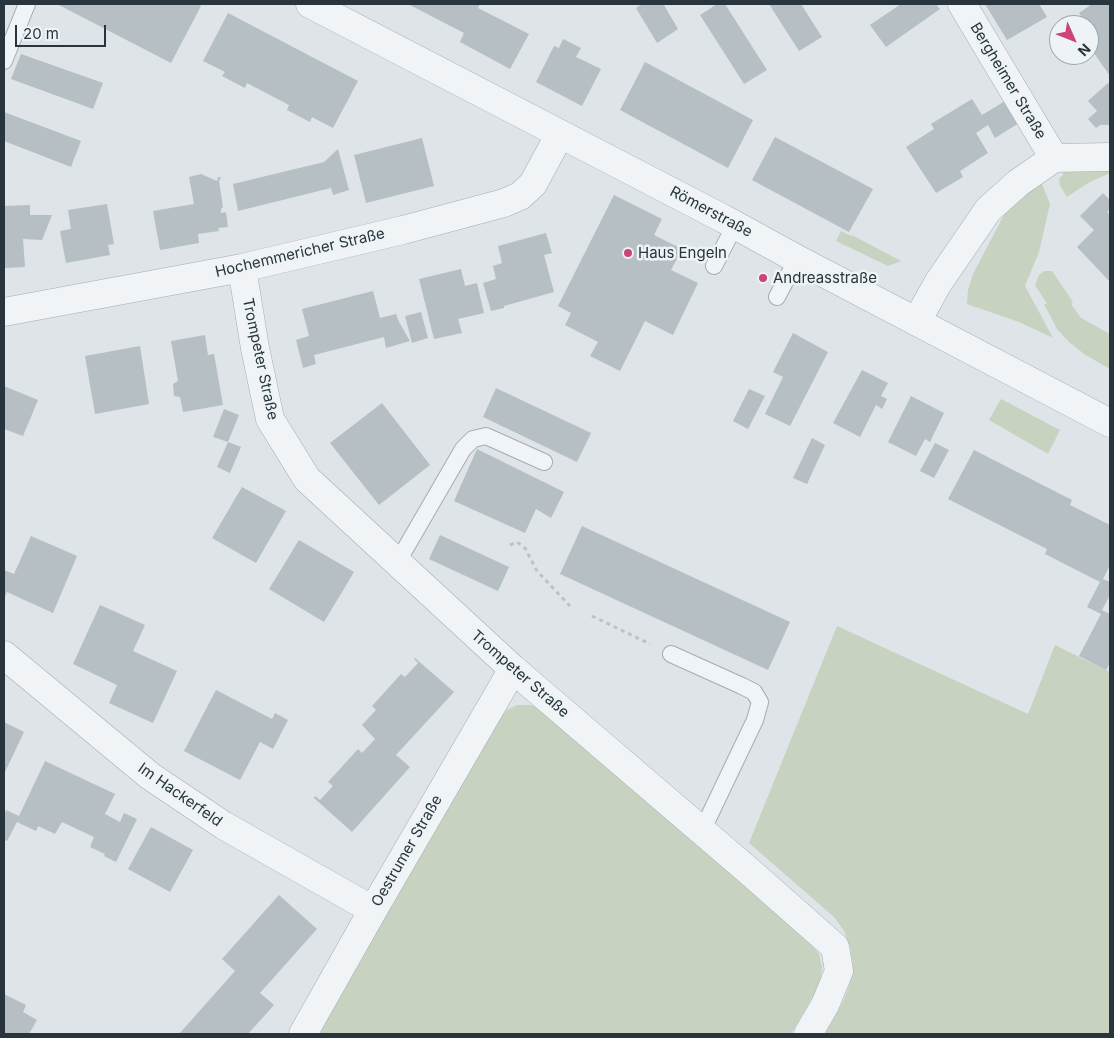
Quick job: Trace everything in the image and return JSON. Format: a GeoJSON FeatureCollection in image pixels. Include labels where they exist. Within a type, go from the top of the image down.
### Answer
{"type":"FeatureCollection","features":[{"type":"Feature","properties":{"kind":"street","name":"Römerstraße"},"geometry":{"type":"LineString","coordinates":[[310,4],[1110,423]]}},
{"type":"Feature","properties":{"kind":"street","name":"Bergheimer Straße"},"geometry":{"type":"LineString","coordinates":[[962,4],[1054,158]]}},
{"type":"Feature","properties":{"kind":"street","name":"Hochemmericher Straße"},"geometry":{"type":"LineString","coordinates":[[4,312],[242,268],[403,230],[504,203],[520,196],[533,184],[560,134]]}},
{"type":"Feature","properties":{"kind":"street"},"geometry":{"type":"LineString","coordinates":[[917,321],[938,282],[988,210],[1018,183],[1054,158],[1110,157]]}},
{"type":"Feature","properties":{"kind":"street","name":"Trompeter Straße"},"geometry":{"type":"LineString","coordinates":[[242,268],[254,348],[270,419],[307,479],[513,669],[835,947],[839,971],[825,1005],[808,1034]]}},
{"type":"Feature","properties":{"kind":"street","name":"Im Hackerfeld"},"geometry":{"type":"LineString","coordinates":[[4,655],[150,776],[223,825],[373,910]]}},
{"type":"Feature","properties":{"kind":"street","name":"Oestrumer Straße"},"geometry":{"type":"LineString","coordinates":[[303,1034],[513,669]]}},
{"type":"Feature","properties":{"kind":"lane"},"geometry":{"type":"LineString","coordinates":[[4,61],[27,4]]}},
{"type":"Feature","properties":{"kind":"lane"},"geometry":{"type":"LineString","coordinates":[[714,266],[734,225]]}},
{"type":"Feature","properties":{"kind":"lane"},"geometry":{"type":"LineString","coordinates":[[777,298],[797,259]]}},
{"type":"Feature","properties":{"kind":"lane"},"geometry":{"type":"LineString","coordinates":[[397,563],[464,449],[473,439],[486,436],[544,462]]}},
{"type":"Feature","properties":{"kind":"lane"},"geometry":{"type":"LineString","coordinates":[[671,654],[754,692],[760,702],[755,720],[702,831]]}},
{"type":"Feature","properties":{"kind":"path"},"geometry":{"type":"LineString","coordinates":[[510,545],[516,542],[525,548],[537,571],[570,606]]}},
{"type":"Feature","properties":{"kind":"path"},"geometry":{"type":"LineString","coordinates":[[592,616],[652,644]]}},
{"type":"Feature","properties":{"kind":"green space"},"geometry":{"type":"Polygon","coordinates":[[[1062,166],[1110,168],[1110,173],[1088,183],[1067,197],[1060,186],[1059,179],[1063,175],[1062,166]]]}},
{"type":"Feature","properties":{"kind":"green space"},"geometry":{"type":"Polygon","coordinates":[[[1042,184],[1050,204],[1039,252],[1025,286],[1053,338],[1019,322],[967,304],[968,290],[973,274],[1005,213],[1025,193],[1042,184]]]}},
{"type":"Feature","properties":{"kind":"green space"},"geometry":{"type":"Polygon","coordinates":[[[841,231],[901,261],[888,266],[836,241],[841,231]]]}},
{"type":"Feature","properties":{"kind":"green space"},"geometry":{"type":"Polygon","coordinates":[[[1044,271],[1052,271],[1073,302],[1071,304],[1081,318],[1110,334],[1110,369],[1084,354],[1057,329],[1044,304],[1047,304],[1035,285],[1039,275],[1044,271]]]}},
{"type":"Feature","properties":{"kind":"green space"},"geometry":{"type":"Polygon","coordinates":[[[1001,399],[1060,430],[1048,454],[989,420],[1001,399]]]}},
{"type":"Feature","properties":{"kind":"green space"},"geometry":{"type":"Polygon","coordinates":[[[837,626],[1028,714],[1055,645],[1110,672],[1110,1034],[825,1034],[843,1002],[850,984],[853,965],[850,946],[844,931],[834,917],[749,843],[837,626]]]}},
{"type":"Feature","properties":{"kind":"green space"},"geometry":{"type":"Polygon","coordinates":[[[517,705],[543,708],[807,939],[819,954],[822,967],[820,984],[791,1034],[319,1034],[498,718],[507,710],[517,705]]]}},
{"type":"Feature","properties":{"kind":"building"},"geometry":{"type":"Polygon","coordinates":[[[57,4],[196,4],[201,6],[171,63],[57,4]]]}},
{"type":"Feature","properties":{"kind":"building"},"geometry":{"type":"Polygon","coordinates":[[[408,4],[480,4],[478,8],[529,34],[510,69],[460,42],[464,33],[408,4]]]}},
{"type":"Feature","properties":{"kind":"building"},"geometry":{"type":"Polygon","coordinates":[[[642,4],[667,4],[664,5],[678,29],[657,43],[636,8],[642,4]]]}},
{"type":"Feature","properties":{"kind":"building"},"geometry":{"type":"Polygon","coordinates":[[[717,4],[725,4],[767,70],[744,84],[700,15],[717,4]]]}},
{"type":"Feature","properties":{"kind":"building"},"geometry":{"type":"Polygon","coordinates":[[[769,4],[801,4],[822,37],[799,51],[769,4]]]}},
{"type":"Feature","properties":{"kind":"building"},"geometry":{"type":"Polygon","coordinates":[[[901,4],[936,4],[940,9],[886,47],[870,25],[901,4]]]}},
{"type":"Feature","properties":{"kind":"building"},"geometry":{"type":"Polygon","coordinates":[[[985,4],[1039,4],[1047,17],[1007,40],[985,4]]]}},
{"type":"Feature","properties":{"kind":"building"},"geometry":{"type":"Polygon","coordinates":[[[1092,4],[1110,4],[1110,76],[1099,60],[1099,15],[1080,15],[1079,13],[1092,4]]]}},
{"type":"Feature","properties":{"kind":"building"},"geometry":{"type":"Polygon","coordinates":[[[228,13],[358,81],[333,128],[312,117],[310,122],[287,110],[289,105],[247,83],[245,88],[222,76],[225,72],[203,61],[228,13]]]}},
{"type":"Feature","properties":{"kind":"building"},"geometry":{"type":"Polygon","coordinates":[[[563,39],[581,48],[576,57],[601,69],[582,106],[536,82],[554,46],[559,48],[563,39]]]}},
{"type":"Feature","properties":{"kind":"building"},"geometry":{"type":"Polygon","coordinates":[[[21,54],[103,83],[93,109],[11,79],[21,54]]]}},
{"type":"Feature","properties":{"kind":"building"},"geometry":{"type":"Polygon","coordinates":[[[645,62],[753,120],[728,168],[620,110],[645,62]]]}},
{"type":"Feature","properties":{"kind":"building"},"geometry":{"type":"Polygon","coordinates":[[[1108,83],[1110,85],[1110,125],[1100,125],[1096,128],[1088,119],[1097,111],[1088,101],[1108,83]]]}},
{"type":"Feature","properties":{"kind":"building"},"geometry":{"type":"Polygon","coordinates":[[[972,99],[982,115],[1005,101],[1019,123],[995,138],[988,125],[976,133],[988,153],[960,171],[963,177],[936,193],[906,147],[934,129],[931,124],[972,99]]]}},
{"type":"Feature","properties":{"kind":"building"},"geometry":{"type":"Polygon","coordinates":[[[4,112],[81,141],[71,167],[4,141],[4,112]]]}},
{"type":"Feature","properties":{"kind":"building"},"geometry":{"type":"Polygon","coordinates":[[[775,137],[873,189],[849,232],[752,180],[775,137]]]}},
{"type":"Feature","properties":{"kind":"building"},"geometry":{"type":"Polygon","coordinates":[[[422,138],[434,186],[366,203],[354,155],[422,138]]]}},
{"type":"Feature","properties":{"kind":"building"},"geometry":{"type":"Polygon","coordinates":[[[338,149],[349,190],[333,195],[331,188],[238,211],[233,184],[324,162],[338,149]]]}},
{"type":"Feature","properties":{"kind":"building"},"geometry":{"type":"Polygon","coordinates":[[[201,174],[217,181],[218,177],[221,177],[219,181],[223,207],[221,213],[226,212],[228,227],[218,228],[219,231],[198,234],[199,243],[160,250],[153,211],[194,204],[189,177],[201,174]]]}},
{"type":"Feature","properties":{"kind":"building"},"geometry":{"type":"Polygon","coordinates":[[[1103,193],[1110,200],[1110,209],[1107,212],[1110,215],[1110,282],[1077,247],[1094,230],[1080,216],[1103,193]]]}},
{"type":"Feature","properties":{"kind":"building"},"geometry":{"type":"Polygon","coordinates":[[[614,195],[662,219],[654,235],[682,249],[671,270],[698,283],[673,335],[645,321],[620,371],[590,356],[598,342],[565,325],[571,313],[558,306],[614,195]]]}},
{"type":"Feature","properties":{"kind":"building"},"geometry":{"type":"Polygon","coordinates":[[[107,204],[114,244],[108,245],[110,255],[66,263],[60,231],[71,229],[68,210],[107,204]]]}},
{"type":"Feature","properties":{"kind":"building"},"geometry":{"type":"Polygon","coordinates":[[[30,205],[30,215],[52,215],[42,240],[23,239],[25,267],[4,268],[4,206],[30,205]]]}},
{"type":"Feature","properties":{"kind":"building"},"geometry":{"type":"Polygon","coordinates":[[[546,233],[552,253],[544,255],[554,292],[491,311],[483,283],[496,279],[493,266],[502,263],[498,246],[546,233]]]}},
{"type":"Feature","properties":{"kind":"building"},"geometry":{"type":"Polygon","coordinates":[[[461,269],[465,286],[477,283],[484,313],[458,319],[462,333],[434,339],[419,279],[461,269]]]}},
{"type":"Feature","properties":{"kind":"building"},"geometry":{"type":"Polygon","coordinates":[[[373,291],[380,318],[396,314],[410,341],[386,348],[384,337],[314,355],[316,364],[303,368],[296,340],[309,336],[302,309],[373,291]]]}},
{"type":"Feature","properties":{"kind":"building"},"geometry":{"type":"Polygon","coordinates":[[[421,312],[428,338],[412,343],[405,316],[421,312]]]}},
{"type":"Feature","properties":{"kind":"building"},"geometry":{"type":"Polygon","coordinates":[[[793,333],[828,352],[790,426],[765,414],[783,377],[773,372],[793,333]]]}},
{"type":"Feature","properties":{"kind":"building"},"geometry":{"type":"Polygon","coordinates":[[[205,335],[208,355],[214,354],[223,405],[183,412],[180,397],[174,396],[173,384],[178,381],[171,341],[205,335]]]}},
{"type":"Feature","properties":{"kind":"building"},"geometry":{"type":"Polygon","coordinates":[[[140,346],[149,404],[95,414],[85,356],[140,346]]]}},
{"type":"Feature","properties":{"kind":"building"},"geometry":{"type":"Polygon","coordinates":[[[862,370],[888,383],[881,396],[887,399],[882,409],[876,405],[860,437],[833,423],[862,370]]]}},
{"type":"Feature","properties":{"kind":"building"},"geometry":{"type":"Polygon","coordinates":[[[4,386],[38,400],[23,436],[4,429],[4,386]]]}},
{"type":"Feature","properties":{"kind":"building"},"geometry":{"type":"Polygon","coordinates":[[[496,388],[591,433],[577,462],[483,417],[496,388]]]}},
{"type":"Feature","properties":{"kind":"building"},"geometry":{"type":"Polygon","coordinates":[[[749,389],[765,396],[748,429],[733,421],[749,389]]]}},
{"type":"Feature","properties":{"kind":"building"},"geometry":{"type":"Polygon","coordinates":[[[911,396],[944,413],[930,442],[925,439],[916,456],[888,442],[911,396]]]}},
{"type":"Feature","properties":{"kind":"building"},"geometry":{"type":"Polygon","coordinates":[[[382,403],[430,465],[379,505],[330,443],[382,403]]]}},
{"type":"Feature","properties":{"kind":"building"},"geometry":{"type":"Polygon","coordinates":[[[224,409],[239,415],[228,442],[213,437],[224,409]]]}},
{"type":"Feature","properties":{"kind":"building"},"geometry":{"type":"Polygon","coordinates":[[[812,438],[825,445],[807,484],[793,478],[812,438]]]}},
{"type":"Feature","properties":{"kind":"building"},"geometry":{"type":"Polygon","coordinates":[[[228,442],[241,447],[230,473],[217,467],[228,442]]]}},
{"type":"Feature","properties":{"kind":"building"},"geometry":{"type":"Polygon","coordinates":[[[935,443],[949,450],[934,478],[920,471],[935,443]]]}},
{"type":"Feature","properties":{"kind":"building"},"geometry":{"type":"Polygon","coordinates":[[[477,449],[564,492],[551,518],[536,509],[525,533],[454,501],[477,449]]]}},
{"type":"Feature","properties":{"kind":"building"},"geometry":{"type":"Polygon","coordinates":[[[974,450],[1072,500],[1070,505],[1110,525],[1110,565],[1103,579],[1110,582],[1110,595],[1102,610],[1110,614],[1110,663],[1106,670],[1079,656],[1101,614],[1087,607],[1100,582],[1045,554],[1047,549],[948,499],[974,450]]]}},
{"type":"Feature","properties":{"kind":"building"},"geometry":{"type":"Polygon","coordinates":[[[242,487],[286,511],[256,563],[212,538],[242,487]]]}},
{"type":"Feature","properties":{"kind":"building"},"geometry":{"type":"Polygon","coordinates":[[[582,526],[790,622],[768,670],[560,574],[582,526]]]}},
{"type":"Feature","properties":{"kind":"building"},"geometry":{"type":"Polygon","coordinates":[[[440,535],[509,567],[498,591],[429,559],[440,535]]]}},
{"type":"Feature","properties":{"kind":"building"},"geometry":{"type":"Polygon","coordinates":[[[31,536],[77,556],[53,613],[7,592],[4,598],[4,570],[14,574],[31,536]]]}},
{"type":"Feature","properties":{"kind":"building"},"geometry":{"type":"Polygon","coordinates":[[[299,540],[354,572],[324,622],[269,589],[299,540]]]}},
{"type":"Feature","properties":{"kind":"building"},"geometry":{"type":"Polygon","coordinates":[[[100,605],[145,625],[133,651],[177,671],[153,723],[109,703],[117,685],[73,664],[100,605]]]}},
{"type":"Feature","properties":{"kind":"building"},"geometry":{"type":"Polygon","coordinates":[[[415,658],[454,692],[396,755],[410,767],[352,832],[314,798],[315,796],[320,800],[333,786],[328,782],[358,749],[362,753],[375,739],[362,725],[376,710],[372,706],[401,674],[405,677],[418,663],[415,658]]]}},
{"type":"Feature","properties":{"kind":"building"},"geometry":{"type":"Polygon","coordinates":[[[216,690],[272,719],[275,713],[288,720],[273,749],[260,742],[240,780],[184,751],[216,690]]]}},
{"type":"Feature","properties":{"kind":"building"},"geometry":{"type":"Polygon","coordinates":[[[4,722],[24,732],[4,774],[4,722]]]}},
{"type":"Feature","properties":{"kind":"building"},"geometry":{"type":"Polygon","coordinates":[[[45,761],[115,794],[105,814],[120,822],[124,813],[137,819],[116,862],[90,847],[94,837],[62,822],[55,834],[38,826],[36,831],[17,822],[7,841],[4,840],[4,816],[6,810],[19,816],[45,761]]]}},
{"type":"Feature","properties":{"kind":"building"},"geometry":{"type":"Polygon","coordinates":[[[151,827],[193,850],[170,892],[128,869],[151,827]]]}},
{"type":"Feature","properties":{"kind":"building"},"geometry":{"type":"Polygon","coordinates":[[[279,895],[317,929],[260,993],[274,1005],[248,1034],[179,1034],[235,971],[222,959],[279,895]]]}},
{"type":"Feature","properties":{"kind":"building"},"geometry":{"type":"Polygon","coordinates":[[[4,994],[26,1005],[23,1012],[37,1020],[29,1034],[4,1034],[4,994]]]}},
{"type":"Feature","properties":{"kind":"place","name":"Haus Engeln"},"geometry":{"type":"Point","coordinates":[628,253]}},
{"type":"Feature","properties":{"kind":"place","name":"Andreasstraße"},"geometry":{"type":"Point","coordinates":[763,278]}}]}
